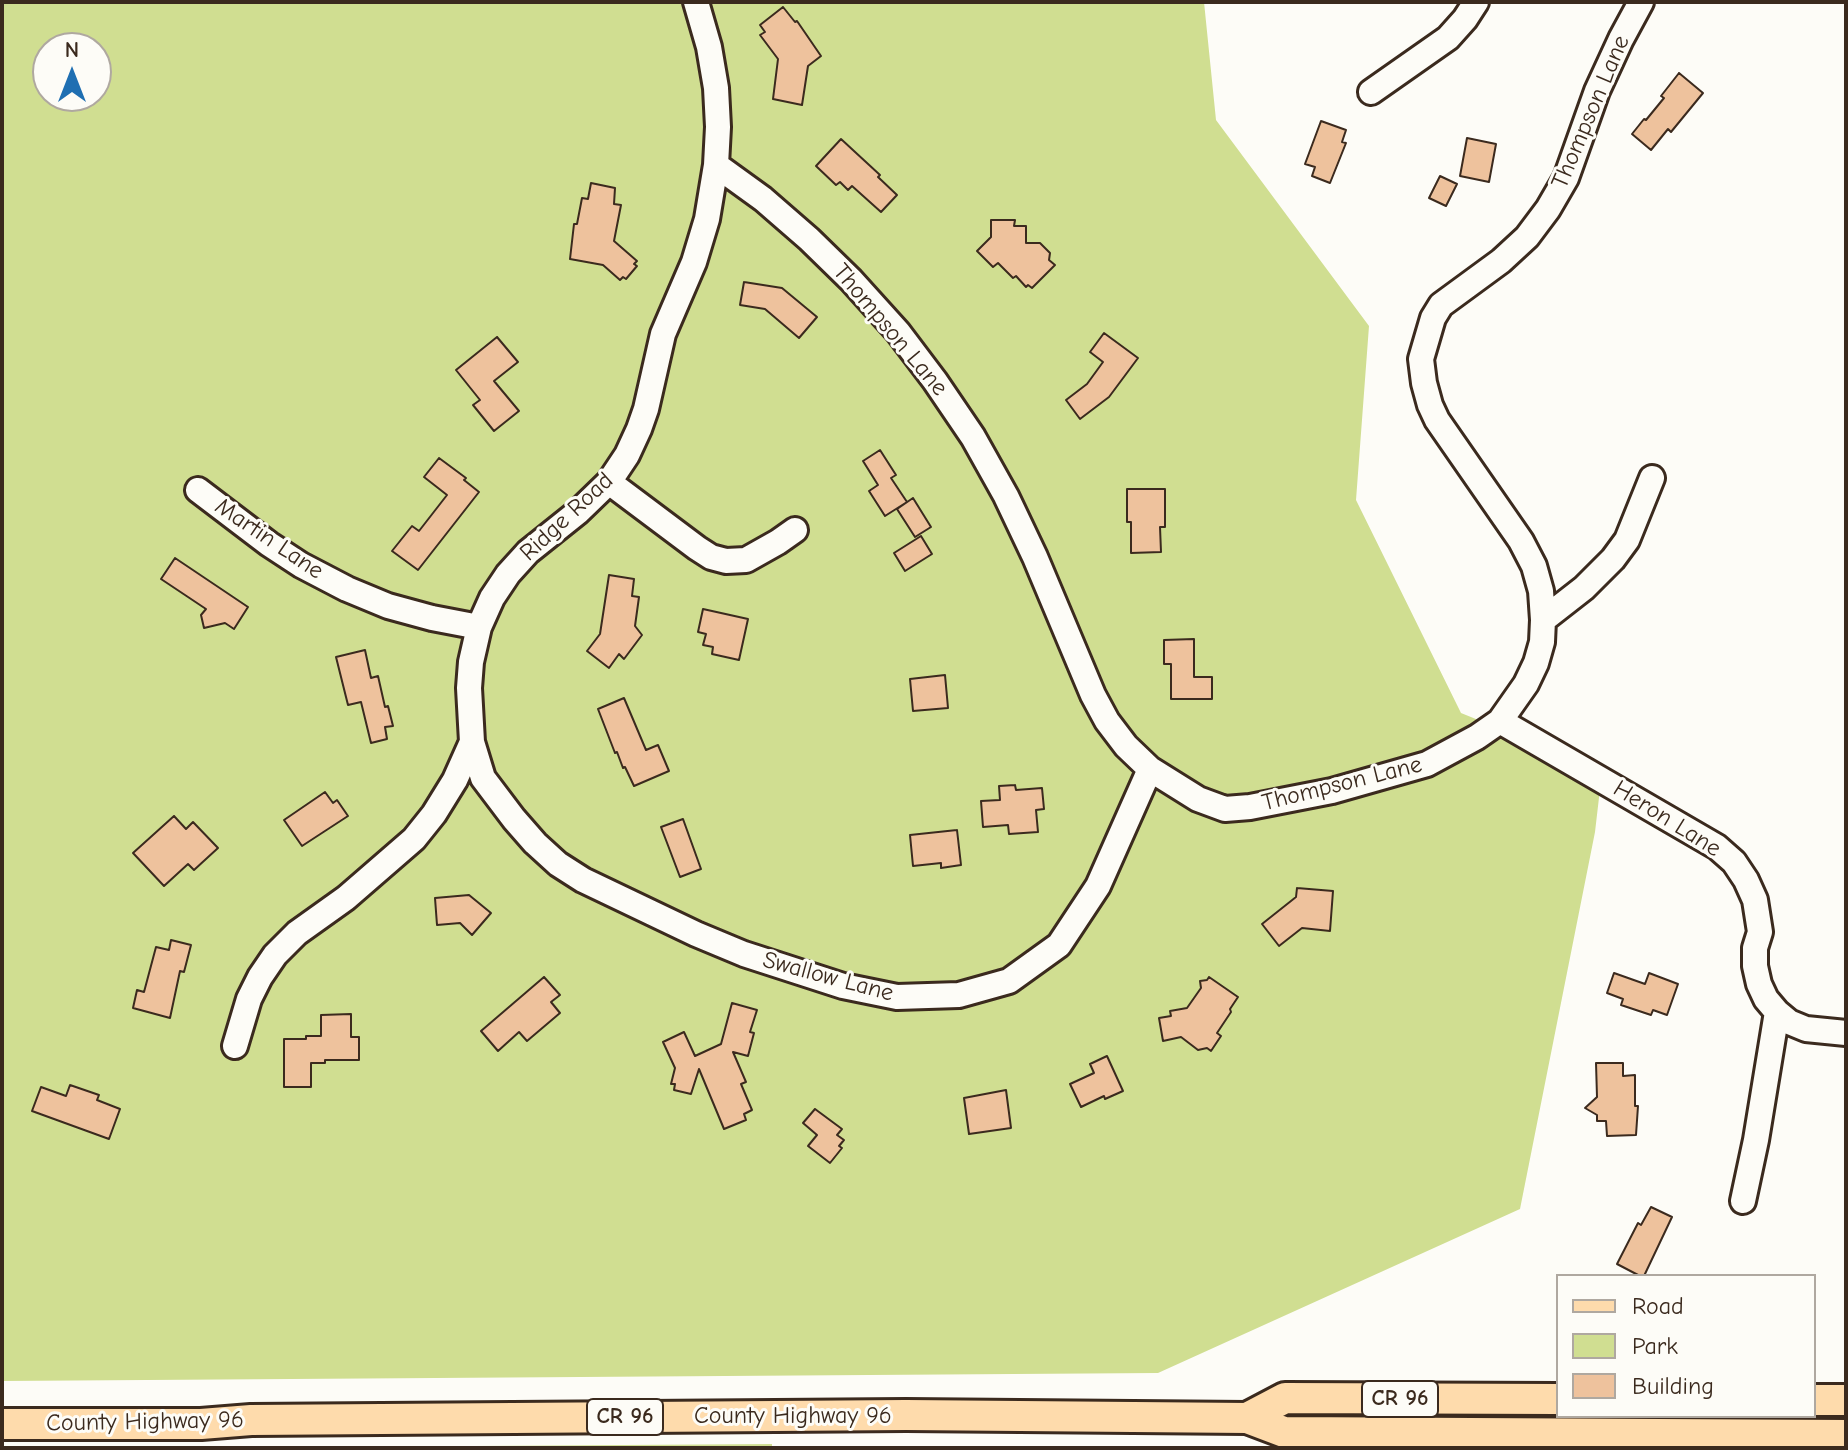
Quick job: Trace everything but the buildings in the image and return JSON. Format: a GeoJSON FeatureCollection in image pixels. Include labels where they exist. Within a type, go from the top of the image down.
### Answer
{"type":"FeatureCollection","features":[{"type":"Feature","properties":{"kind":"main road","name":"County Highway 96"},"geometry":{"type":"LineString","coordinates":[[1247,1418],[1285,1398],[1556,1399]]}},
{"type":"Feature","properties":{"kind":"main road","name":"County Highway 96"},"geometry":{"type":"LineString","coordinates":[[2,1424],[906,1415],[1247,1418],[1284,1432],[1843,1440]]}},
{"type":"Feature","properties":{"kind":"street","name":"Ridge Road"},"geometry":{"type":"LineString","coordinates":[[235,1046],[249,999],[275,955],[297,933],[346,898],[414,839],[434,814],[455,780],[472,742],[471,662],[479,627],[492,598],[528,552],[578,512],[609,482],[639,429],[663,334],[694,262],[707,219],[716,165],[716,88],[709,47],[696,2]]}},
{"type":"Feature","properties":{"kind":"street"},"geometry":{"type":"LineString","coordinates":[[1371,92],[1448,38],[1476,2]]}},
{"type":"Feature","properties":{"kind":"street","name":"Thompson Lane"},"geometry":{"type":"LineString","coordinates":[[716,165],[763,199],[851,280],[898,332],[935,381],[973,437],[1006,496],[1093,695],[1126,746],[1150,769],[1198,799],[1225,809],[1250,807],[1332,791],[1427,764],[1500,721],[1526,684],[1542,642],[1541,591],[1534,566],[1521,541],[1437,420],[1424,383],[1421,359],[1433,318],[1441,305],[1501,261],[1527,237],[1548,209],[1566,178],[1597,91],[1641,2]]}},
{"type":"Feature","properties":{"kind":"street"},"geometry":{"type":"LineString","coordinates":[[1543,620],[1584,588],[1613,559],[1627,540],[1652,478]]}},
{"type":"Feature","properties":{"kind":"street"},"geometry":{"type":"LineString","coordinates":[[609,482],[697,548],[711,557],[726,561],[746,560],[795,530]]}},
{"type":"Feature","properties":{"kind":"street","name":"Martin Lane"},"geometry":{"type":"LineString","coordinates":[[198,490],[269,544],[347,589],[388,606],[479,627]]}},
{"type":"Feature","properties":{"kind":"street","name":"Heron Lane"},"geometry":{"type":"LineString","coordinates":[[1500,721],[1700,836],[1734,862],[1755,900],[1760,932],[1755,948],[1755,966],[1762,991],[1777,1012]]}},
{"type":"Feature","properties":{"kind":"street","name":"Swallow Lane"},"geometry":{"type":"LineString","coordinates":[[472,742],[483,778],[514,819],[558,864],[583,880],[744,954],[843,986],[897,997],[959,995],[1009,981],[1059,945],[1098,886],[1150,769]]}},
{"type":"Feature","properties":{"kind":"street"},"geometry":{"type":"LineString","coordinates":[[1777,1012],[1789,1022],[1806,1029],[1846,1033]]}},
{"type":"Feature","properties":{"kind":"street"},"geometry":{"type":"LineString","coordinates":[[1743,1201],[1777,1012]]}},
{"type":"Feature","properties":{"kind":"street"},"geometry":{"type":"LineString","coordinates":[[1833,1400],[1843,1440]]}},
{"type":"Feature","properties":{"kind":"green space"},"geometry":{"type":"Polygon","coordinates":[[[2,2],[1204,2],[1216,120],[1369,326],[1356,500],[1461,713],[1555,751],[1600,789],[1595,832],[1520,1209],[1158,1373],[2,1381],[2,2]]]}},
{"type":"Feature","properties":{"kind":"green space"},"geometry":{"type":"Polygon","coordinates":[[[772,1444],[772,1448],[138,1448],[474,1446],[772,1444]]]}}]}
